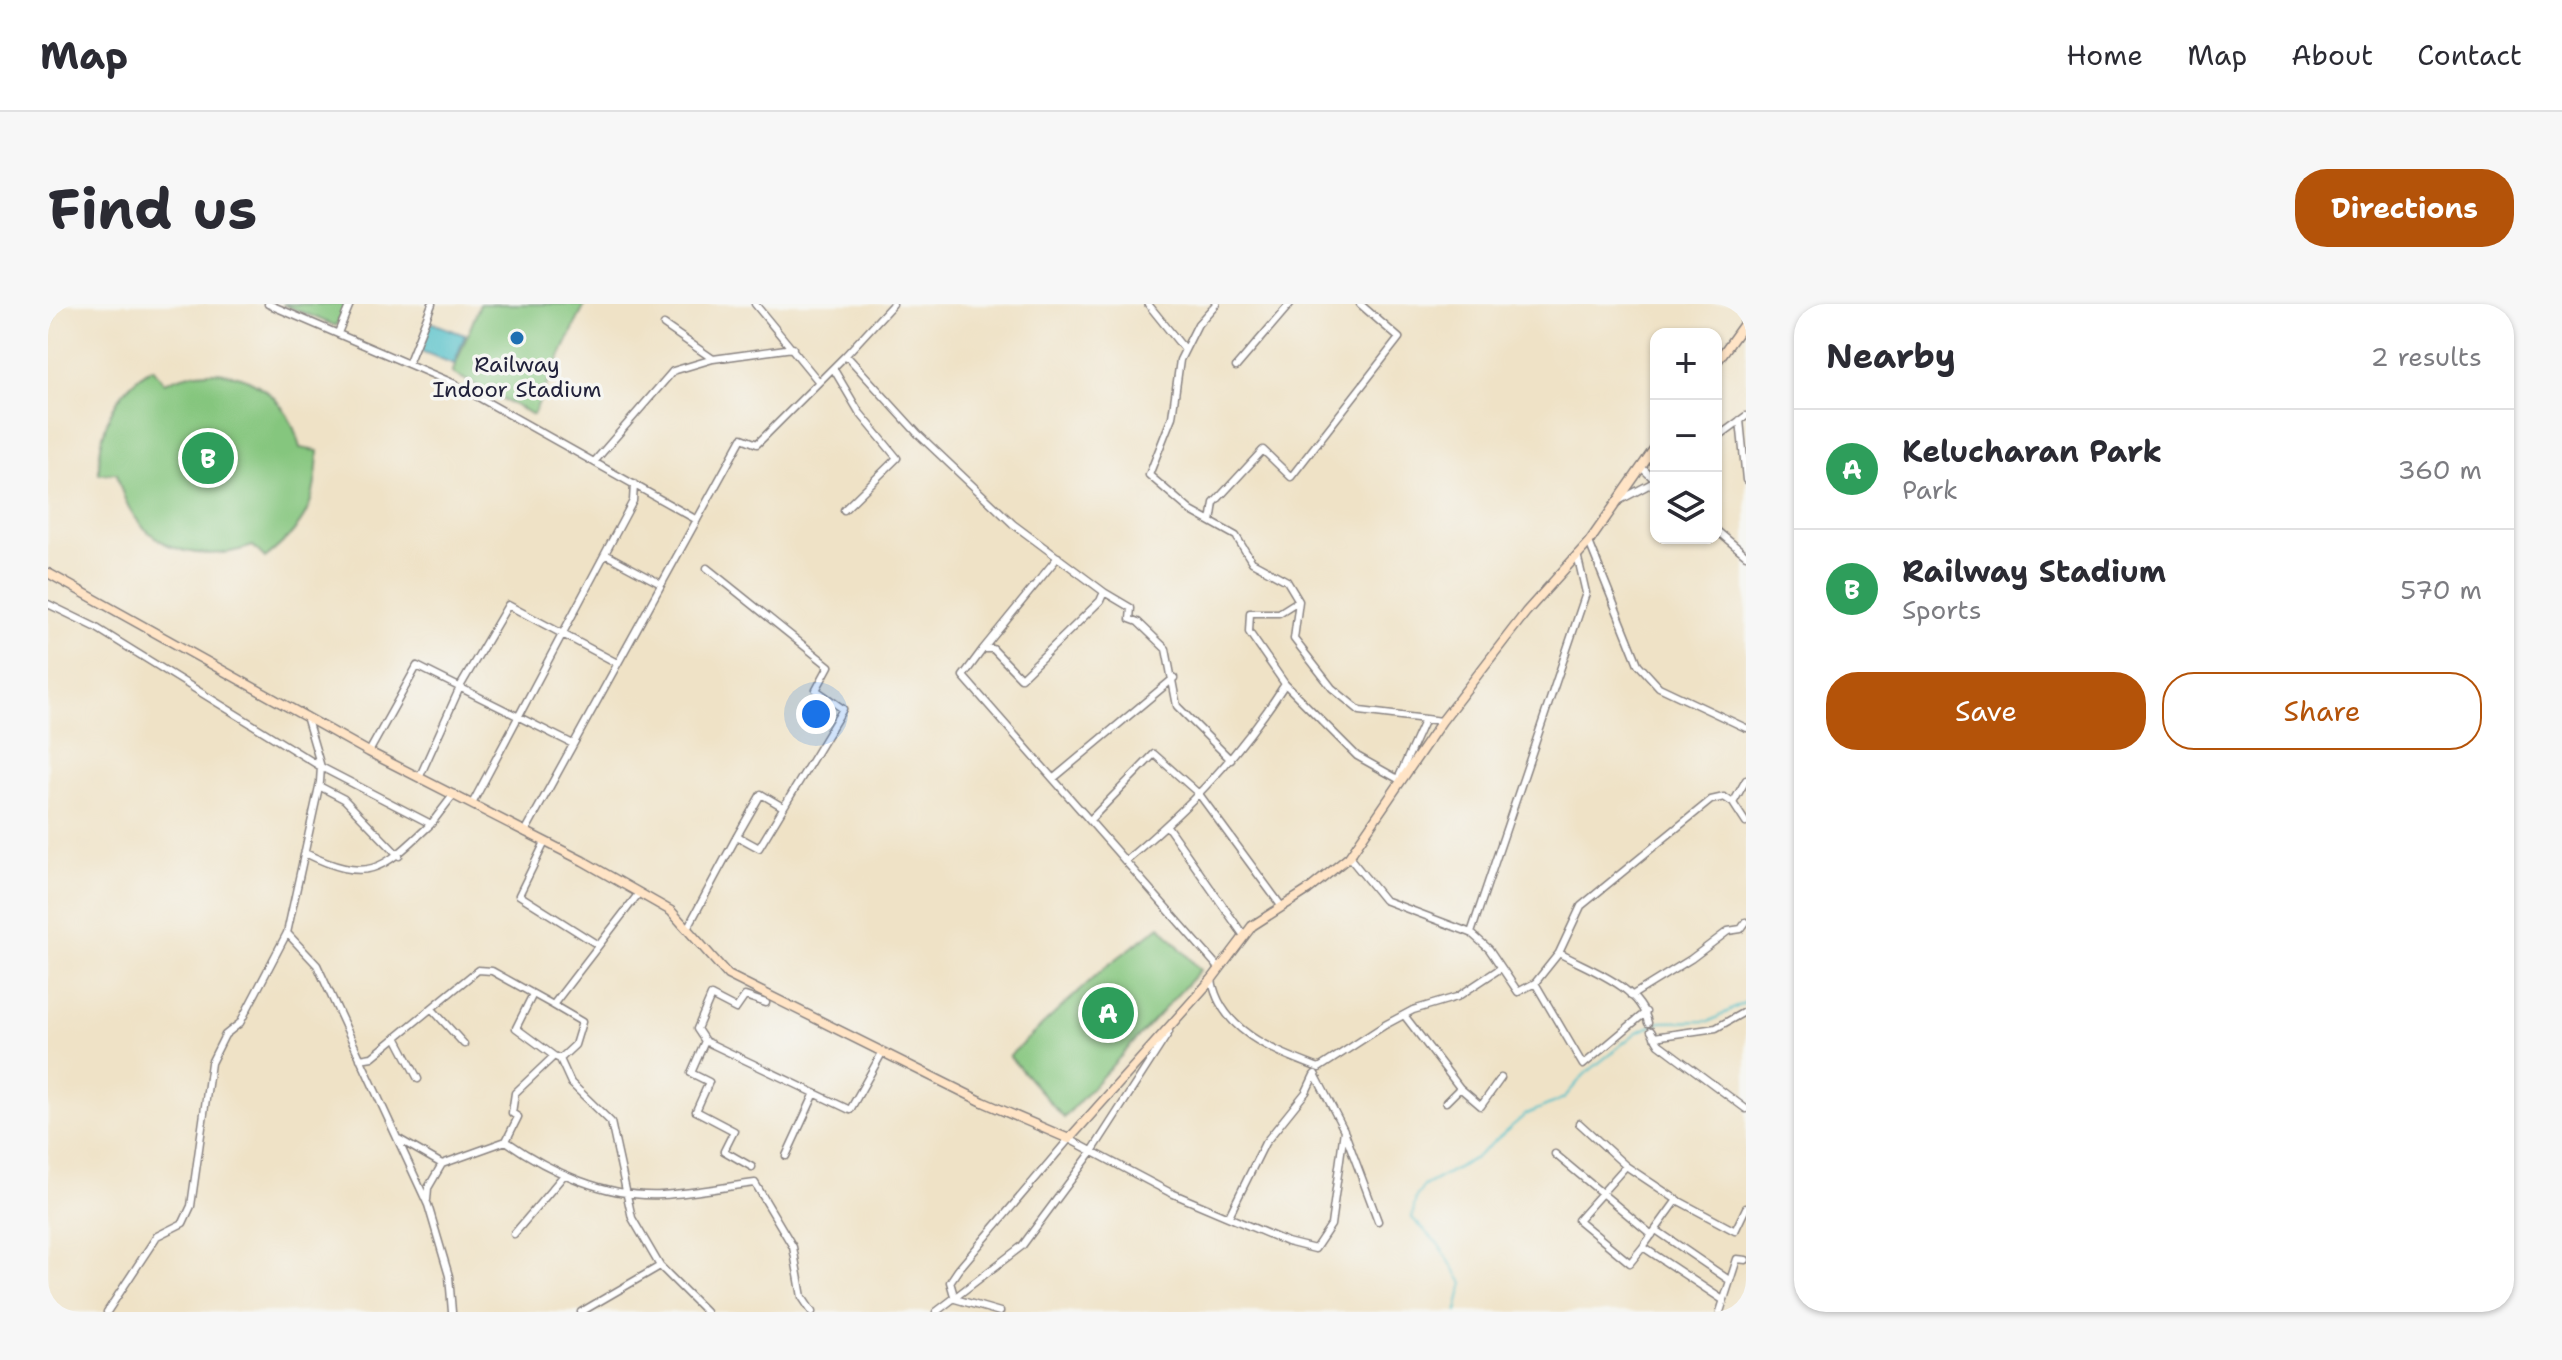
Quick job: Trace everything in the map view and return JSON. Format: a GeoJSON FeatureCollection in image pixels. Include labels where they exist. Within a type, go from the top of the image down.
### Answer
{"type":"FeatureCollection","features":[{"type":"Feature","properties":{"kind":"street"},"geometry":{"type":"LineString","coordinates":[[48,319],[54,304]]}},
{"type":"Feature","properties":{"kind":"street"},"geometry":{"type":"LineString","coordinates":[[268,304],[455,384],[697,520]]}},
{"type":"Feature","properties":{"kind":"street"},"geometry":{"type":"LineString","coordinates":[[338,333],[350,304]]}},
{"type":"Feature","properties":{"kind":"street"},"geometry":{"type":"LineString","coordinates":[[408,364],[432,304]]}},
{"type":"Feature","properties":{"kind":"street"},"geometry":{"type":"LineString","coordinates":[[755,304],[819,382]]}},
{"type":"Feature","properties":{"kind":"street"},"geometry":{"type":"LineString","coordinates":[[525,832],[742,438],[757,444],[893,304]]}},
{"type":"Feature","properties":{"kind":"street"},"geometry":{"type":"LineString","coordinates":[[1148,304],[1185,350]]}},
{"type":"Feature","properties":{"kind":"street"},"geometry":{"type":"LineString","coordinates":[[1216,304],[1198,324],[1180,360],[1172,417],[1149,475],[1191,511],[1236,536],[1252,562],[1287,581],[1299,601],[1294,639],[1332,688],[1360,711],[1442,721]]}},
{"type":"Feature","properties":{"kind":"street"},"geometry":{"type":"LineString","coordinates":[[1236,367],[1290,304]]}},
{"type":"Feature","properties":{"kind":"street"},"geometry":{"type":"LineString","coordinates":[[1211,522],[1214,503],[1263,450],[1291,477],[1399,338],[1365,306]]}},
{"type":"Feature","properties":{"kind":"street"},"geometry":{"type":"LineString","coordinates":[[1722,355],[1746,321]]}},
{"type":"Feature","properties":{"kind":"street"},"geometry":{"type":"LineString","coordinates":[[664,325],[713,359]]}},
{"type":"Feature","properties":{"kind":"street"},"geometry":{"type":"LineString","coordinates":[[594,462],[673,371],[713,359],[793,348]]}},
{"type":"Feature","properties":{"kind":"street"},"geometry":{"type":"LineString","coordinates":[[846,355],[918,434],[1013,524],[1104,592],[1131,608],[1130,619],[1138,622],[1166,649],[1177,706],[1231,760]]}},
{"type":"Feature","properties":{"kind":"street"},"geometry":{"type":"LineString","coordinates":[[833,368],[859,412],[897,458],[844,510]]}},
{"type":"Feature","properties":{"kind":"street"},"geometry":{"type":"LineString","coordinates":[[1722,434],[1743,418]]}},
{"type":"Feature","properties":{"kind":"street"},"geometry":{"type":"LineString","coordinates":[[1743,418],[1746,480]]}},
{"type":"Feature","properties":{"kind":"street"},"geometry":{"type":"LineString","coordinates":[[955,1299],[950,1282],[958,1270],[1069,1139],[1212,979],[1252,926],[1349,857],[1442,721],[1526,612],[1589,542],[1650,454]]}},
{"type":"Feature","properties":{"kind":"street"},"geometry":{"type":"LineString","coordinates":[[1641,467],[1650,475]]}},
{"type":"Feature","properties":{"kind":"street"},"geometry":{"type":"LineString","coordinates":[[472,804],[633,501],[634,484]]}},
{"type":"Feature","properties":{"kind":"street"},"geometry":{"type":"LineString","coordinates":[[1619,501],[1650,484]]}},
{"type":"Feature","properties":{"kind":"street"},"geometry":{"type":"LineString","coordinates":[[1722,535],[1746,555]]}},
{"type":"Feature","properties":{"kind":"street"},"geometry":{"type":"LineString","coordinates":[[1589,542],[1638,664],[1659,687],[1746,728]]}},
{"type":"Feature","properties":{"kind":"street"},"geometry":{"type":"LineString","coordinates":[[605,554],[661,584]]}},
{"type":"Feature","properties":{"kind":"street"},"geometry":{"type":"LineString","coordinates":[[1471,933],[1586,593],[1577,554]]}},
{"type":"Feature","properties":{"kind":"street"},"geometry":{"type":"LineString","coordinates":[[1058,557],[963,676],[1219,968]]}},
{"type":"Feature","properties":{"kind":"street"},"geometry":{"type":"LineString","coordinates":[[707,568],[829,666],[816,690],[843,709],[759,848],[737,836]]}},
{"type":"Feature","properties":{"kind":"street"},"geometry":{"type":"LineString","coordinates":[[48,573],[369,752],[420,776],[671,911],[728,975],[882,1053],[1069,1139],[1091,1153],[1287,1242],[1315,1249],[1331,1225],[1344,1130]]}},
{"type":"Feature","properties":{"kind":"street"},"geometry":{"type":"LineString","coordinates":[[983,649],[993,649],[1021,678],[1100,601],[1104,592]]}},
{"type":"Feature","properties":{"kind":"street"},"geometry":{"type":"LineString","coordinates":[[1299,601],[1279,613],[1250,613],[1249,632],[1285,684],[1357,756],[1398,779],[1425,719]]}},
{"type":"Feature","properties":{"kind":"street"},"geometry":{"type":"LineString","coordinates":[[48,604],[95,627],[321,767],[431,824]]}},
{"type":"Feature","properties":{"kind":"street"},"geometry":{"type":"LineString","coordinates":[[420,776],[461,685],[508,605],[617,663]]}},
{"type":"Feature","properties":{"kind":"street"},"geometry":{"type":"LineString","coordinates":[[369,752],[417,666],[461,685],[573,744]]}},
{"type":"Feature","properties":{"kind":"street"},"geometry":{"type":"LineString","coordinates":[[1054,778],[1174,678]]}},
{"type":"Feature","properties":{"kind":"street"},"geometry":{"type":"LineString","coordinates":[[1125,861],[1167,826],[1231,760],[1248,741],[1285,684]]}},
{"type":"Feature","properties":{"kind":"street"},"geometry":{"type":"LineString","coordinates":[[107,1312],[157,1236],[183,1223],[191,1206],[211,1063],[225,1035],[240,1023],[287,933],[321,767],[306,716]]}},
{"type":"Feature","properties":{"kind":"street"},"geometry":{"type":"LineString","coordinates":[[1090,820],[1154,754],[1199,794],[1282,907]]}},
{"type":"Feature","properties":{"kind":"street"},"geometry":{"type":"LineString","coordinates":[[1733,803],[1746,780]]}},
{"type":"Feature","properties":{"kind":"street"},"geometry":{"type":"LineString","coordinates":[[319,786],[344,799],[399,856]]}},
{"type":"Feature","properties":{"kind":"street"},"geometry":{"type":"LineString","coordinates":[[305,853],[343,870],[371,870],[399,856],[431,824],[454,794]]}},
{"type":"Feature","properties":{"kind":"street"},"geometry":{"type":"LineString","coordinates":[[687,929],[761,794],[783,807]]}},
{"type":"Feature","properties":{"kind":"street"},"geometry":{"type":"LineString","coordinates":[[1349,857],[1384,900],[1471,933],[1489,949],[1518,992],[1535,983],[1559,953],[1581,906],[1711,800],[1724,797],[1733,803],[1746,823]]}},
{"type":"Feature","properties":{"kind":"street"},"geometry":{"type":"LineString","coordinates":[[1167,826],[1244,936]]}},
{"type":"Feature","properties":{"kind":"street"},"geometry":{"type":"LineString","coordinates":[[545,842],[519,895],[598,945]]}},
{"type":"Feature","properties":{"kind":"street"},"geometry":{"type":"LineString","coordinates":[[553,1005],[639,893]]}},
{"type":"Feature","properties":{"kind":"street"},"geometry":{"type":"LineString","coordinates":[[1631,996],[1691,959],[1728,931],[1741,929],[1746,922]]}},
{"type":"Feature","properties":{"kind":"street"},"geometry":{"type":"LineString","coordinates":[[287,933],[317,965],[426,1203],[449,1276],[452,1312]]}},
{"type":"Feature","properties":{"kind":"street"},"geometry":{"type":"LineString","coordinates":[[1559,953],[1631,996],[1646,1012],[1651,1031],[1746,1109]]}},
{"type":"Feature","properties":{"kind":"street"},"geometry":{"type":"LineString","coordinates":[[1229,1216],[1265,1143],[1306,1092],[1317,1071],[1404,1015],[1457,997],[1501,968]]}},
{"type":"Feature","properties":{"kind":"street"},"geometry":{"type":"LineString","coordinates":[[360,1059],[372,1057],[478,970],[492,971],[582,1022],[575,1045],[515,1093],[512,1113],[518,1117],[506,1141],[442,1164],[428,1188],[426,1203]]}},
{"type":"Feature","properties":{"kind":"street"},"geometry":{"type":"LineString","coordinates":[[1212,979],[1214,992],[1227,1018],[1286,1057],[1317,1071],[1344,1130],[1378,1221]]}},
{"type":"Feature","properties":{"kind":"street"},"geometry":{"type":"LineString","coordinates":[[1535,983],[1583,1065],[1646,1012]]}},
{"type":"Feature","properties":{"kind":"street"},"geometry":{"type":"LineString","coordinates":[[533,994],[516,1028],[557,1058],[571,1083],[611,1122],[632,1218],[660,1266],[706,1312]]}},
{"type":"Feature","properties":{"kind":"street"},"geometry":{"type":"LineString","coordinates":[[766,1003],[745,996],[736,1009],[711,996],[697,1029],[705,1041],[850,1110],[882,1053]]}},
{"type":"Feature","properties":{"kind":"street"},"geometry":{"type":"LineString","coordinates":[[432,1009],[464,1044]]}},
{"type":"Feature","properties":{"kind":"street"},"geometry":{"type":"LineString","coordinates":[[1651,1031],[1716,1028],[1746,1011]]}},
{"type":"Feature","properties":{"kind":"street"},"geometry":{"type":"LineString","coordinates":[[936,1312],[1022,1246],[1091,1153],[1179,1015]]}},
{"type":"Feature","properties":{"kind":"street"},"geometry":{"type":"LineString","coordinates":[[1404,1015],[1460,1088],[1481,1106],[1501,1078]]}},
{"type":"Feature","properties":{"kind":"street"},"geometry":{"type":"LineString","coordinates":[[396,1037],[418,1079]]}},
{"type":"Feature","properties":{"kind":"street"},"geometry":{"type":"LineString","coordinates":[[705,1041],[691,1073],[709,1082],[696,1111],[734,1131],[724,1151],[752,1167]]}},
{"type":"Feature","properties":{"kind":"street"},"geometry":{"type":"LineString","coordinates":[[1446,1102],[1460,1088]]}},
{"type":"Feature","properties":{"kind":"street"},"geometry":{"type":"LineString","coordinates":[[786,1156],[815,1093]]}},
{"type":"Feature","properties":{"kind":"street"},"geometry":{"type":"LineString","coordinates":[[1579,1123],[1626,1166],[1677,1200],[1735,1231],[1746,1208]]}},
{"type":"Feature","properties":{"kind":"street"},"geometry":{"type":"LineString","coordinates":[[396,1137],[442,1164]]}},
{"type":"Feature","properties":{"kind":"street"},"geometry":{"type":"LineString","coordinates":[[506,1141],[564,1175],[626,1192],[661,1195],[755,1183],[793,1247],[802,1297],[812,1312]]}},
{"type":"Feature","properties":{"kind":"street"},"geometry":{"type":"LineString","coordinates":[[1555,1154],[1601,1196],[1729,1280]]}},
{"type":"Feature","properties":{"kind":"street"},"geometry":{"type":"LineString","coordinates":[[1626,1166],[1578,1220],[1630,1263],[1677,1200]]}},
{"type":"Feature","properties":{"kind":"street"},"geometry":{"type":"LineString","coordinates":[[514,1234],[564,1175]]}},
{"type":"Feature","properties":{"kind":"street"},"geometry":{"type":"LineString","coordinates":[[1643,1247],[1723,1300]]}},
{"type":"Feature","properties":{"kind":"street"},"geometry":{"type":"LineString","coordinates":[[1720,1312],[1737,1259],[1746,1260]]}},
{"type":"Feature","properties":{"kind":"street"},"geometry":{"type":"LineString","coordinates":[[581,1312],[660,1266]]}},
{"type":"Feature","properties":{"kind":"street"},"geometry":{"type":"LineString","coordinates":[[955,1299],[1000,1312]]}},
{"type":"Feature","properties":{"kind":"green space"},"geometry":{"type":"Polygon","coordinates":[[[282,304],[346,304],[336,326],[282,304]]]}},
{"type":"Feature","properties":{"kind":"green space","name":"Railway Indoor Stadium"},"geometry":{"type":"Polygon","coordinates":[[[480,304],[585,304],[533,415],[452,373],[480,304]]]}},
{"type":"Feature","properties":{"kind":"green space"},"geometry":{"type":"Polygon","coordinates":[[[153,368],[164,383],[186,375],[208,372],[249,380],[281,406],[293,425],[300,448],[318,451],[315,485],[306,512],[291,535],[265,558],[253,546],[207,554],[166,544],[149,533],[135,517],[124,497],[117,473],[99,474],[102,442],[111,413],[128,387],[153,368]]]}},
{"type":"Feature","properties":{"kind":"green space"},"geometry":{"type":"Polygon","coordinates":[[[1160,926],[1200,970],[1064,1118],[1009,1056],[1103,969],[1160,926]]]}},
{"type":"Feature","properties":{"kind":"water"},"geometry":{"type":"Polygon","coordinates":[[[430,322],[465,335],[454,364],[418,350],[430,322]]]}},
{"type":"Feature","properties":{"kind":"waterway"},"geometry":{"type":"LineString","coordinates":[[1457,1312],[1463,1283],[1439,1245],[1412,1218],[1416,1197],[1424,1186],[1475,1158],[1525,1115],[1564,1098],[1584,1075],[1637,1032],[1661,1022],[1710,1021],[1746,1002]]}},
{"type":"Feature","properties":{"kind":"place","name":"Railway Indoor Stadium"},"geometry":{"type":"Point","coordinates":[517,338]}},
{"type":"Feature","properties":{"kind":"place","name":"Railway Stadium"},"geometry":{"type":"Point","coordinates":[208,458]}},
{"type":"Feature","properties":{"kind":"place","name":"Kelucharan Park"},"geometry":{"type":"Point","coordinates":[1108,1013]}}]}
